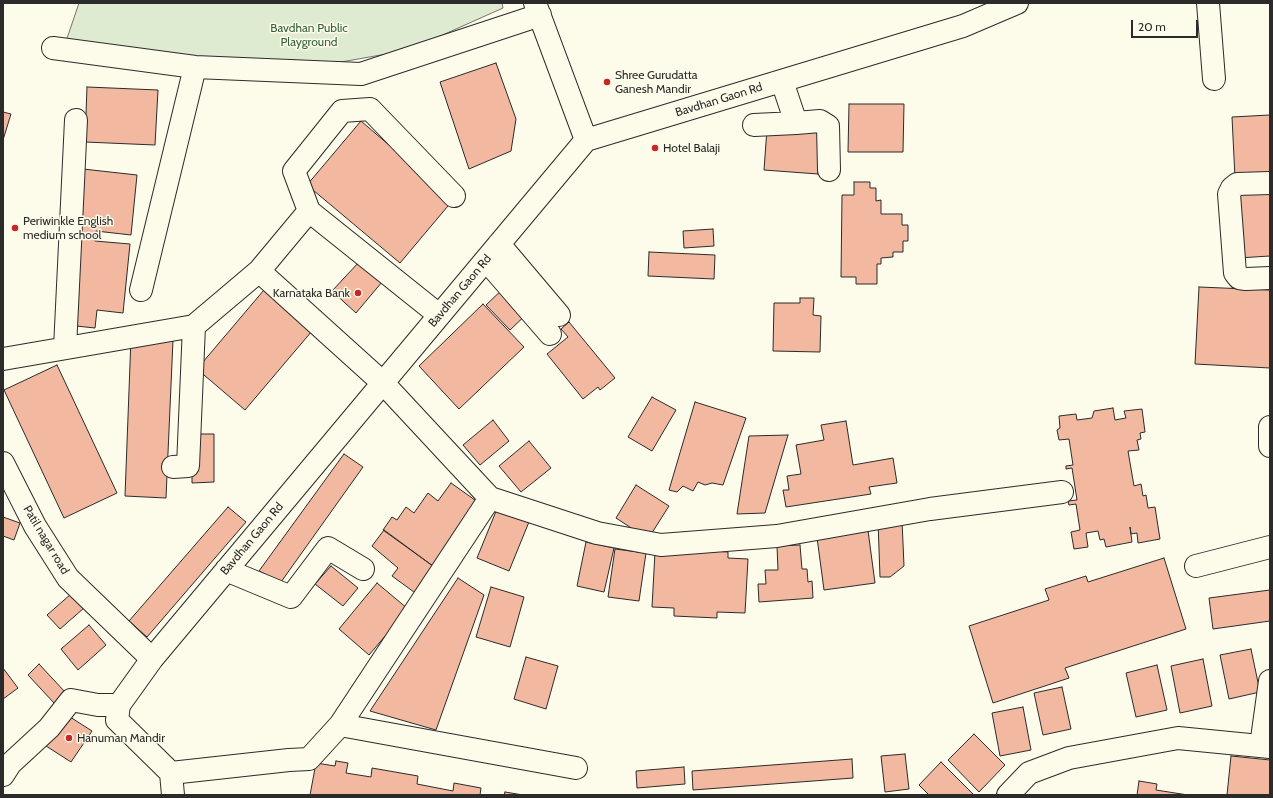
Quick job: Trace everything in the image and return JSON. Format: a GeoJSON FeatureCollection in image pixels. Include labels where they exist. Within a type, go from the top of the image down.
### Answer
{"type":"FeatureCollection","features":[{"type":"Feature","properties":{"kind":"street","name":"Bavdhan Gaon Rd"},"geometry":{"type":"LineString","coordinates":[[118,705],[152,659],[586,140],[963,26],[1017,3]]}},
{"type":"Feature","properties":{"kind":"street"},"geometry":{"type":"LineString","coordinates":[[1208,3],[1214,79]]}},
{"type":"Feature","properties":{"kind":"street"},"geometry":{"type":"LineString","coordinates":[[53,48],[195,67],[361,74],[537,9],[586,140]]}},
{"type":"Feature","properties":{"kind":"street"},"geometry":{"type":"LineString","coordinates":[[141,290],[195,67]]}},
{"type":"Feature","properties":{"kind":"street"},"geometry":{"type":"LineString","coordinates":[[782,81],[796,123]]}},
{"type":"Feature","properties":{"kind":"street"},"geometry":{"type":"LineString","coordinates":[[440,316],[309,211],[294,171],[342,111],[370,109],[454,196]]}},
{"type":"Feature","properties":{"kind":"street"},"geometry":{"type":"LineString","coordinates":[[65,348],[76,120]]}},
{"type":"Feature","properties":{"kind":"street"},"geometry":{"type":"LineString","coordinates":[[754,125],[820,121],[828,126],[829,170]]}},
{"type":"Feature","properties":{"kind":"street"},"geometry":{"type":"LineString","coordinates":[[1270,183],[1237,184],[1232,188],[1229,194],[1236,273],[1239,278],[1270,278]]}},
{"type":"Feature","properties":{"kind":"street"},"geometry":{"type":"LineString","coordinates":[[3,359],[194,326],[259,271],[309,211]]}},
{"type":"Feature","properties":{"kind":"street"},"geometry":{"type":"LineString","coordinates":[[499,244],[559,315]]}},
{"type":"Feature","properties":{"kind":"street"},"geometry":{"type":"LineString","coordinates":[[486,260],[550,334]]}},
{"type":"Feature","properties":{"kind":"street"},"geometry":{"type":"LineString","coordinates":[[259,271],[383,383],[490,498],[597,533],[661,546],[777,536],[930,509],[1056,493]]}},
{"type":"Feature","properties":{"kind":"street"},"geometry":{"type":"LineString","coordinates":[[173,467],[188,466],[194,326]]}},
{"type":"Feature","properties":{"kind":"street"},"geometry":{"type":"LineString","coordinates":[[1270,428],[1270,446]]}},
{"type":"Feature","properties":{"kind":"street","name":"Patil nagar road"},"geometry":{"type":"LineString","coordinates":[[3,463],[35,526],[68,578],[152,659]]}},
{"type":"Feature","properties":{"kind":"street"},"geometry":{"type":"LineString","coordinates":[[171,774],[289,760],[309,760],[340,725],[490,498]]}},
{"type":"Feature","properties":{"kind":"street"},"geometry":{"type":"LineString","coordinates":[[1196,566],[1270,547]]}},
{"type":"Feature","properties":{"kind":"street"},"geometry":{"type":"LineString","coordinates":[[226,570],[291,597],[328,548],[363,569]]}},
{"type":"Feature","properties":{"kind":"street"},"geometry":{"type":"LineString","coordinates":[[1008,795],[1029,773],[1069,758],[1178,738],[1266,746],[1270,681]]}},
{"type":"Feature","properties":{"kind":"street"},"geometry":{"type":"LineString","coordinates":[[3,775],[10,764],[49,728],[71,700],[98,705],[118,705],[117,720],[171,774],[173,795]]}},
{"type":"Feature","properties":{"kind":"street"},"geometry":{"type":"LineString","coordinates":[[340,725],[576,768]]}},
{"type":"Feature","properties":{"kind":"green space","name":"Bavdhan Public Playground"},"geometry":{"type":"Polygon","coordinates":[[[79,3],[502,3],[503,8],[409,50],[307,68],[62,53],[79,3]]]}},
{"type":"Feature","properties":{"kind":"building"},"geometry":{"type":"Polygon","coordinates":[[[496,63],[516,119],[511,151],[469,169],[440,82],[496,63]]]}},
{"type":"Feature","properties":{"kind":"building"},"geometry":{"type":"Polygon","coordinates":[[[87,87],[158,90],[155,145],[85,142],[87,87]]]}},
{"type":"Feature","properties":{"kind":"building"},"geometry":{"type":"Polygon","coordinates":[[[849,104],[904,104],[903,152],[848,152],[849,104]]]}},
{"type":"Feature","properties":{"kind":"building"},"geometry":{"type":"Polygon","coordinates":[[[3,112],[11,114],[3,140],[3,112]]]}},
{"type":"Feature","properties":{"kind":"building"},"geometry":{"type":"Polygon","coordinates":[[[1270,115],[1270,176],[1235,178],[1232,117],[1270,115]]]}},
{"type":"Feature","properties":{"kind":"building"},"geometry":{"type":"Polygon","coordinates":[[[361,121],[453,200],[400,263],[307,185],[361,121]]]}},
{"type":"Feature","properties":{"kind":"building"},"geometry":{"type":"Polygon","coordinates":[[[767,129],[821,133],[818,174],[764,170],[767,129]]]}},
{"type":"Feature","properties":{"kind":"building"},"geometry":{"type":"Polygon","coordinates":[[[83,169],[137,175],[131,235],[96,231],[95,241],[130,244],[123,313],[97,310],[95,328],[67,325],[83,169]]]}},
{"type":"Feature","properties":{"kind":"building"},"geometry":{"type":"Polygon","coordinates":[[[854,182],[870,182],[870,188],[876,188],[876,201],[881,200],[881,214],[902,214],[902,225],[908,225],[908,241],[903,241],[903,252],[893,252],[893,257],[881,258],[881,264],[877,264],[877,284],[856,284],[856,277],[841,277],[842,195],[854,195],[854,182]]]}},
{"type":"Feature","properties":{"kind":"building"},"geometry":{"type":"Polygon","coordinates":[[[1270,188],[1270,256],[1238,258],[1235,190],[1270,188]]]}},
{"type":"Feature","properties":{"kind":"building"},"geometry":{"type":"Polygon","coordinates":[[[713,229],[714,246],[684,248],[683,231],[713,229]]]}},
{"type":"Feature","properties":{"kind":"building"},"geometry":{"type":"Polygon","coordinates":[[[649,252],[715,255],[714,279],[648,276],[649,252]]]}},
{"type":"Feature","properties":{"kind":"building"},"geometry":{"type":"Polygon","coordinates":[[[359,262],[382,282],[356,313],[332,291],[359,262]]]}},
{"type":"Feature","properties":{"kind":"building"},"geometry":{"type":"Polygon","coordinates":[[[506,286],[530,311],[510,330],[486,305],[506,286]]]}},
{"type":"Feature","properties":{"kind":"building"},"geometry":{"type":"Polygon","coordinates":[[[1199,287],[1270,290],[1270,368],[1195,364],[1199,287]]]}},
{"type":"Feature","properties":{"kind":"building"},"geometry":{"type":"Polygon","coordinates":[[[264,290],[312,331],[245,410],[197,369],[264,290]]]}},
{"type":"Feature","properties":{"kind":"building"},"geometry":{"type":"Polygon","coordinates":[[[800,298],[814,298],[813,315],[821,316],[820,352],[773,351],[774,303],[800,303],[800,298]]]}},
{"type":"Feature","properties":{"kind":"building"},"geometry":{"type":"Polygon","coordinates":[[[483,304],[524,347],[459,409],[419,366],[483,304]]]}},
{"type":"Feature","properties":{"kind":"building"},"geometry":{"type":"Polygon","coordinates":[[[569,322],[615,378],[600,390],[598,387],[583,399],[547,354],[568,337],[561,329],[569,322]]]}},
{"type":"Feature","properties":{"kind":"building"},"geometry":{"type":"Polygon","coordinates":[[[131,338],[173,340],[166,498],[125,496],[131,338]]]}},
{"type":"Feature","properties":{"kind":"building"},"geometry":{"type":"Polygon","coordinates":[[[57,365],[117,493],[64,518],[4,390],[57,365]]]}},
{"type":"Feature","properties":{"kind":"building"},"geometry":{"type":"Polygon","coordinates":[[[652,397],[676,410],[652,451],[628,437],[652,397]]]}},
{"type":"Feature","properties":{"kind":"building"},"geometry":{"type":"Polygon","coordinates":[[[695,402],[746,418],[723,485],[712,483],[705,485],[698,482],[693,491],[683,486],[677,492],[669,490],[695,402]]]}},
{"type":"Feature","properties":{"kind":"building"},"geometry":{"type":"Polygon","coordinates":[[[1113,408],[1115,420],[1126,418],[1124,411],[1142,409],[1145,432],[1140,433],[1141,439],[1137,440],[1139,450],[1128,451],[1134,486],[1141,484],[1143,496],[1146,495],[1148,508],[1155,507],[1160,539],[1138,543],[1137,533],[1131,534],[1130,527],[1132,542],[1106,547],[1104,539],[1100,540],[1098,531],[1086,533],[1088,547],[1074,549],[1071,532],[1080,530],[1076,504],[1069,505],[1068,501],[1077,500],[1072,468],[1066,469],[1066,466],[1073,465],[1069,439],[1059,440],[1057,430],[1060,428],[1059,416],[1076,414],[1077,420],[1092,418],[1094,411],[1113,408]]]}},
{"type":"Feature","properties":{"kind":"building"},"geometry":{"type":"Polygon","coordinates":[[[493,420],[509,441],[480,465],[463,445],[493,420]]]}},
{"type":"Feature","properties":{"kind":"building"},"geometry":{"type":"Polygon","coordinates":[[[846,421],[853,465],[893,458],[897,483],[869,487],[871,494],[786,507],[783,490],[789,490],[787,476],[801,474],[796,445],[824,440],[821,425],[846,421]]]}},
{"type":"Feature","properties":{"kind":"building"},"geometry":{"type":"Polygon","coordinates":[[[192,434],[214,434],[214,482],[192,483],[192,434]]]}},
{"type":"Feature","properties":{"kind":"building"},"geometry":{"type":"Polygon","coordinates":[[[788,435],[765,513],[737,514],[749,436],[788,435]]]}},
{"type":"Feature","properties":{"kind":"building"},"geometry":{"type":"Polygon","coordinates":[[[529,441],[551,468],[521,492],[499,466],[529,441]]]}},
{"type":"Feature","properties":{"kind":"building"},"geometry":{"type":"Polygon","coordinates":[[[344,454],[363,467],[281,582],[259,571],[344,454]]]}},
{"type":"Feature","properties":{"kind":"building"},"geometry":{"type":"Polygon","coordinates":[[[451,483],[482,505],[437,569],[383,530],[392,517],[397,520],[406,507],[414,513],[428,493],[438,501],[451,483]]]}},
{"type":"Feature","properties":{"kind":"building"},"geometry":{"type":"Polygon","coordinates":[[[636,485],[669,506],[648,539],[616,518],[636,485]]]}},
{"type":"Feature","properties":{"kind":"building"},"geometry":{"type":"Polygon","coordinates":[[[499,504],[531,517],[509,571],[477,558],[499,504]]]}},
{"type":"Feature","properties":{"kind":"building"},"geometry":{"type":"Polygon","coordinates":[[[228,507],[246,522],[147,637],[129,621],[228,507]]]}},
{"type":"Feature","properties":{"kind":"building"},"geometry":{"type":"Polygon","coordinates":[[[3,517],[20,523],[14,540],[3,536],[3,517]]]}},
{"type":"Feature","properties":{"kind":"building"},"geometry":{"type":"Polygon","coordinates":[[[902,520],[904,566],[890,577],[880,577],[878,521],[902,520]]]}},
{"type":"Feature","properties":{"kind":"building"},"geometry":{"type":"Polygon","coordinates":[[[867,523],[875,583],[824,590],[816,530],[867,523]]]}},
{"type":"Feature","properties":{"kind":"building"},"geometry":{"type":"Polygon","coordinates":[[[384,530],[437,569],[418,595],[392,576],[398,568],[372,546],[384,530]]]}},
{"type":"Feature","properties":{"kind":"building"},"geometry":{"type":"Polygon","coordinates":[[[586,542],[614,548],[604,592],[577,586],[586,542]]]}},
{"type":"Feature","properties":{"kind":"building"},"geometry":{"type":"Polygon","coordinates":[[[800,545],[802,569],[807,569],[808,582],[812,581],[813,598],[759,602],[758,584],[766,584],[765,570],[778,570],[777,546],[800,545]]]}},
{"type":"Feature","properties":{"kind":"building"},"geometry":{"type":"Polygon","coordinates":[[[615,549],[646,553],[639,601],[608,597],[615,549]]]}},
{"type":"Feature","properties":{"kind":"building"},"geometry":{"type":"Polygon","coordinates":[[[683,549],[728,552],[728,558],[748,559],[745,613],[717,612],[717,618],[674,616],[674,608],[652,607],[655,552],[683,549]]]}},
{"type":"Feature","properties":{"kind":"building"},"geometry":{"type":"Polygon","coordinates":[[[1164,558],[1186,629],[1065,668],[1069,678],[993,703],[969,626],[1049,600],[1045,589],[1086,576],[1088,582],[1164,558]]]}},
{"type":"Feature","properties":{"kind":"building"},"geometry":{"type":"Polygon","coordinates":[[[331,566],[358,588],[343,606],[315,584],[331,566]]]}},
{"type":"Feature","properties":{"kind":"building"},"geometry":{"type":"Polygon","coordinates":[[[458,578],[484,595],[436,730],[370,711],[458,578]]]}},
{"type":"Feature","properties":{"kind":"building"},"geometry":{"type":"Polygon","coordinates":[[[377,583],[408,609],[369,655],[339,629],[377,583]]]}},
{"type":"Feature","properties":{"kind":"building"},"geometry":{"type":"Polygon","coordinates":[[[491,587],[524,597],[510,647],[476,637],[491,587]]]}},
{"type":"Feature","properties":{"kind":"building"},"geometry":{"type":"Polygon","coordinates":[[[1270,590],[1270,621],[1213,629],[1209,598],[1270,590]]]}},
{"type":"Feature","properties":{"kind":"building"},"geometry":{"type":"Polygon","coordinates":[[[71,594],[84,608],[60,629],[47,615],[71,594]]]}},
{"type":"Feature","properties":{"kind":"building"},"geometry":{"type":"Polygon","coordinates":[[[89,625],[106,645],[78,670],[61,649],[89,625]]]}},
{"type":"Feature","properties":{"kind":"building"},"geometry":{"type":"Polygon","coordinates":[[[1251,649],[1260,692],[1229,699],[1220,655],[1251,649]]]}},
{"type":"Feature","properties":{"kind":"building"},"geometry":{"type":"Polygon","coordinates":[[[526,657],[558,666],[546,709],[514,699],[526,657]]]}},
{"type":"Feature","properties":{"kind":"building"},"geometry":{"type":"Polygon","coordinates":[[[1203,659],[1212,706],[1180,713],[1171,666],[1203,659]]]}},
{"type":"Feature","properties":{"kind":"building"},"geometry":{"type":"Polygon","coordinates":[[[39,664],[65,692],[54,703],[28,675],[39,664]]]}},
{"type":"Feature","properties":{"kind":"building"},"geometry":{"type":"Polygon","coordinates":[[[1157,665],[1167,710],[1136,717],[1126,673],[1157,665]]]}},
{"type":"Feature","properties":{"kind":"building"},"geometry":{"type":"Polygon","coordinates":[[[3,668],[18,688],[3,699],[3,668]]]}},
{"type":"Feature","properties":{"kind":"building"},"geometry":{"type":"Polygon","coordinates":[[[1062,687],[1071,729],[1043,735],[1034,693],[1062,687]]]}},
{"type":"Feature","properties":{"kind":"building"},"geometry":{"type":"Polygon","coordinates":[[[1023,707],[1031,750],[1000,756],[992,713],[1023,707]]]}},
{"type":"Feature","properties":{"kind":"building","name":"Hanuman Mandir"},"geometry":{"type":"Polygon","coordinates":[[[67,715],[92,731],[71,762],[46,746],[67,715]]]}},
{"type":"Feature","properties":{"kind":"building"},"geometry":{"type":"Polygon","coordinates":[[[974,734],[1005,765],[979,792],[948,760],[974,734]]]}},
{"type":"Feature","properties":{"kind":"building"},"geometry":{"type":"Polygon","coordinates":[[[905,754],[909,789],[885,792],[881,756],[905,754]]]}},
{"type":"Feature","properties":{"kind":"building"},"geometry":{"type":"Polygon","coordinates":[[[1231,756],[1270,760],[1270,795],[1227,795],[1231,756]]]}},
{"type":"Feature","properties":{"kind":"building"},"geometry":{"type":"Polygon","coordinates":[[[852,759],[853,778],[693,790],[692,771],[852,759]]]}},
{"type":"Feature","properties":{"kind":"building"},"geometry":{"type":"Polygon","coordinates":[[[336,761],[348,763],[346,773],[371,777],[372,768],[418,776],[417,784],[453,791],[454,783],[481,788],[480,795],[310,795],[316,763],[335,766],[336,761]]]}},
{"type":"Feature","properties":{"kind":"building"},"geometry":{"type":"Polygon","coordinates":[[[941,762],[974,795],[929,795],[919,785],[941,762]]]}},
{"type":"Feature","properties":{"kind":"building"},"geometry":{"type":"Polygon","coordinates":[[[684,767],[685,784],[637,788],[636,771],[684,767]]]}},
{"type":"Feature","properties":{"kind":"building"},"geometry":{"type":"Polygon","coordinates":[[[1139,781],[1157,784],[1156,790],[1188,795],[1137,795],[1139,781]]]}},
{"type":"Feature","properties":{"kind":"building"},"geometry":{"type":"Polygon","coordinates":[[[505,792],[523,795],[504,795],[505,792]]]}},
{"type":"Feature","properties":{"kind":"place","name":"Shree Gurudatta Ganesh Mandir"},"geometry":{"type":"Point","coordinates":[607,82]}},
{"type":"Feature","properties":{"kind":"place","name":"Hotel Balaji"},"geometry":{"type":"Point","coordinates":[655,148]}},
{"type":"Feature","properties":{"kind":"place","name":"Periwinkle English medium school"},"geometry":{"type":"Point","coordinates":[15,228]}},
{"type":"Feature","properties":{"kind":"place","name":"Karnataka Bank"},"geometry":{"type":"Point","coordinates":[358,293]}},
{"type":"Feature","properties":{"kind":"place","name":"Hanuman Mandir"},"geometry":{"type":"Point","coordinates":[69,738]}}]}
